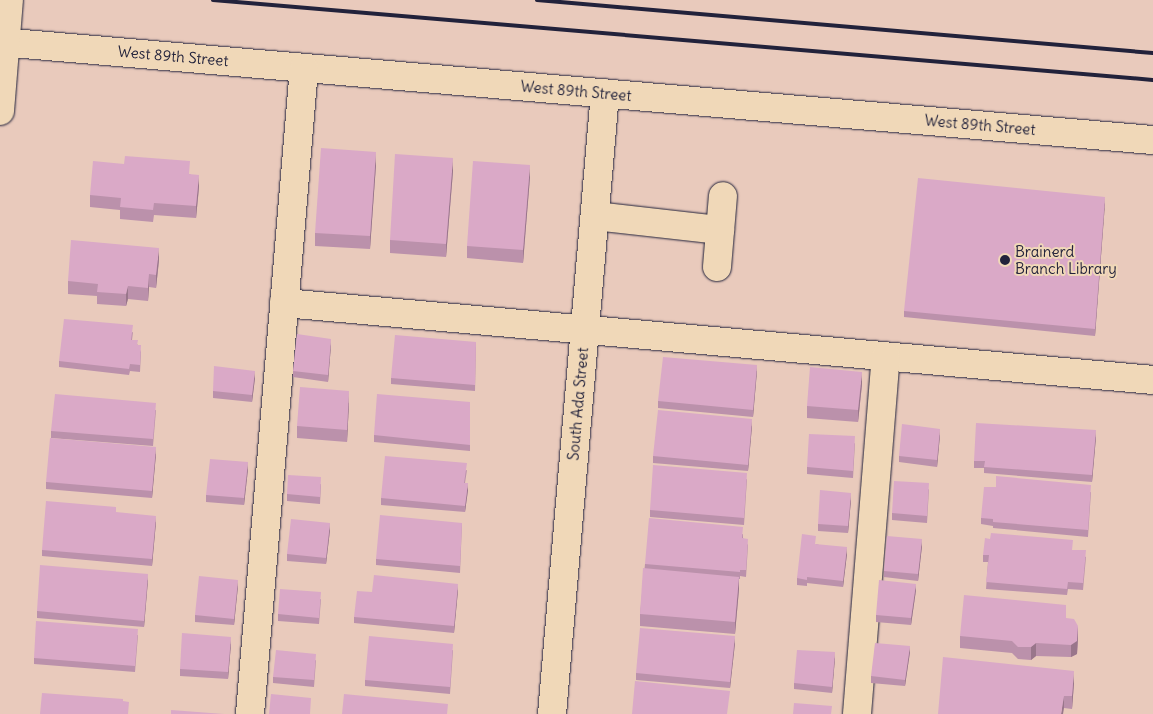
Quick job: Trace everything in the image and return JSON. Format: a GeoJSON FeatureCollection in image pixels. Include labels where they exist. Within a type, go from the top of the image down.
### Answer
{"type":"FeatureCollection","features":[{"type":"Feature","properties":{"kind":"street"},"geometry":{"type":"LineString","coordinates":[[0,111],[3,42],[9,0]]}},
{"type":"Feature","properties":{"kind":"street","name":"West 89th Street"},"geometry":{"type":"LineString","coordinates":[[3,42],[1153,140]]}},
{"type":"Feature","properties":{"kind":"street"},"geometry":{"type":"LineString","coordinates":[[250,714],[304,68]]}},
{"type":"Feature","properties":{"kind":"street","name":"South Ada Street"},"geometry":{"type":"LineString","coordinates":[[552,714],[605,93]]}},
{"type":"Feature","properties":{"kind":"street"},"geometry":{"type":"LineString","coordinates":[[717,267],[723,196]]}},
{"type":"Feature","properties":{"kind":"street"},"geometry":{"type":"LineString","coordinates":[[595,216],[720,230]]}},
{"type":"Feature","properties":{"kind":"street"},"geometry":{"type":"LineString","coordinates":[[284,303],[1153,380]]}},
{"type":"Feature","properties":{"kind":"street"},"geometry":{"type":"LineString","coordinates":[[856,714],[886,357]]}},
{"type":"Feature","properties":{"kind":"building"},"geometry":{"type":"Polygon","coordinates":[[[321,148],[376,152],[370,236],[315,233],[321,148]]]}},
{"type":"Feature","properties":{"kind":"building"},"geometry":{"type":"Polygon","coordinates":[[[395,154],[453,158],[446,244],[390,240],[395,154]]]}},
{"type":"Feature","properties":{"kind":"building"},"geometry":{"type":"Polygon","coordinates":[[[125,156],[190,161],[189,174],[199,175],[196,206],[154,203],[153,210],[120,207],[121,198],[90,195],[93,161],[124,164],[125,156]]]}},
{"type":"Feature","properties":{"kind":"building"},"geometry":{"type":"Polygon","coordinates":[[[473,161],[530,165],[523,250],[467,246],[473,161]]]}},
{"type":"Feature","properties":{"kind":"building","name":"Brainerd Branch Library"},"geometry":{"type":"Polygon","coordinates":[[[918,178],[1105,197],[1095,329],[904,311],[918,178]]]}},
{"type":"Feature","properties":{"kind":"building"},"geometry":{"type":"Polygon","coordinates":[[[71,240],[159,248],[156,275],[149,274],[148,288],[128,286],[126,294],[97,292],[98,284],[68,281],[71,240]]]}},
{"type":"Feature","properties":{"kind":"building"},"geometry":{"type":"Polygon","coordinates":[[[64,319],[133,325],[131,340],[138,340],[137,345],[141,345],[140,365],[130,364],[129,369],[59,361],[64,319]]]}},
{"type":"Feature","properties":{"kind":"building"},"geometry":{"type":"Polygon","coordinates":[[[297,334],[331,339],[328,375],[293,371],[297,334]]]}},
{"type":"Feature","properties":{"kind":"building"},"geometry":{"type":"Polygon","coordinates":[[[395,335],[476,342],[475,385],[391,378],[395,335]]]}},
{"type":"Feature","properties":{"kind":"building"},"geometry":{"type":"Polygon","coordinates":[[[663,357],[757,365],[753,410],[658,401],[663,357]]]}},
{"type":"Feature","properties":{"kind":"building"},"geometry":{"type":"Polygon","coordinates":[[[214,366],[255,371],[252,395],[213,391],[214,366]]]}},
{"type":"Feature","properties":{"kind":"building"},"geometry":{"type":"Polygon","coordinates":[[[810,367],[862,372],[858,410],[807,406],[810,367]]]}},
{"type":"Feature","properties":{"kind":"building"},"geometry":{"type":"Polygon","coordinates":[[[300,387],[349,391],[347,430],[297,426],[300,387]]]}},
{"type":"Feature","properties":{"kind":"building"},"geometry":{"type":"Polygon","coordinates":[[[55,394],[156,403],[153,439],[51,431],[55,394]]]}},
{"type":"Feature","properties":{"kind":"building"},"geometry":{"type":"Polygon","coordinates":[[[377,394],[470,402],[470,445],[374,435],[377,394]]]}},
{"type":"Feature","properties":{"kind":"building"},"geometry":{"type":"Polygon","coordinates":[[[658,410],[752,419],[748,465],[653,456],[658,410]]]}},
{"type":"Feature","properties":{"kind":"building"},"geometry":{"type":"Polygon","coordinates":[[[976,423],[1096,430],[1092,475],[984,467],[985,461],[974,461],[976,423]]]}},
{"type":"Feature","properties":{"kind":"building"},"geometry":{"type":"Polygon","coordinates":[[[902,424],[940,429],[937,460],[899,456],[902,424]]]}},
{"type":"Feature","properties":{"kind":"building"},"geometry":{"type":"Polygon","coordinates":[[[809,434],[855,436],[853,471],[807,467],[809,434]]]}},
{"type":"Feature","properties":{"kind":"building"},"geometry":{"type":"Polygon","coordinates":[[[50,438],[156,447],[152,491],[46,482],[50,438]]]}},
{"type":"Feature","properties":{"kind":"building"},"geometry":{"type":"Polygon","coordinates":[[[385,456],[467,463],[464,483],[468,483],[465,506],[381,498],[385,456]]]}},
{"type":"Feature","properties":{"kind":"building"},"geometry":{"type":"Polygon","coordinates":[[[210,459],[248,462],[244,498],[206,495],[210,459]]]}},
{"type":"Feature","properties":{"kind":"building"},"geometry":{"type":"Polygon","coordinates":[[[653,465],[747,473],[744,518],[650,510],[653,465]]]}},
{"type":"Feature","properties":{"kind":"building"},"geometry":{"type":"Polygon","coordinates":[[[288,475],[321,477],[320,497],[287,494],[288,475]]]}},
{"type":"Feature","properties":{"kind":"building"},"geometry":{"type":"Polygon","coordinates":[[[996,476],[1091,485],[1088,530],[993,522],[993,519],[981,518],[984,487],[996,487],[996,476]]]}},
{"type":"Feature","properties":{"kind":"building"},"geometry":{"type":"Polygon","coordinates":[[[894,481],[929,483],[927,516],[892,513],[894,481]]]}},
{"type":"Feature","properties":{"kind":"building"},"geometry":{"type":"Polygon","coordinates":[[[820,490],[851,493],[848,526],[818,524],[820,490]]]}},
{"type":"Feature","properties":{"kind":"building"},"geometry":{"type":"Polygon","coordinates":[[[46,501],[116,507],[116,512],[156,516],[152,559],[42,550],[46,501]]]}},
{"type":"Feature","properties":{"kind":"building"},"geometry":{"type":"Polygon","coordinates":[[[380,515],[462,523],[460,566],[376,559],[380,515]]]}},
{"type":"Feature","properties":{"kind":"building"},"geometry":{"type":"Polygon","coordinates":[[[649,518],[743,527],[742,538],[748,539],[746,570],[740,570],[740,572],[645,564],[649,518]]]}},
{"type":"Feature","properties":{"kind":"building"},"geometry":{"type":"Polygon","coordinates":[[[291,519],[330,523],[326,558],[287,554],[291,519]]]}},
{"type":"Feature","properties":{"kind":"building"},"geometry":{"type":"Polygon","coordinates":[[[991,533],[1073,540],[1072,550],[1086,550],[1083,583],[1068,582],[1067,589],[986,582],[989,555],[983,555],[985,538],[990,539],[991,533]]]}},
{"type":"Feature","properties":{"kind":"building"},"geometry":{"type":"Polygon","coordinates":[[[802,534],[816,536],[815,544],[847,547],[843,581],[807,577],[807,580],[797,578],[802,534]]]}},
{"type":"Feature","properties":{"kind":"building"},"geometry":{"type":"Polygon","coordinates":[[[887,536],[922,539],[918,574],[884,571],[887,536]]]}},
{"type":"Feature","properties":{"kind":"building"},"geometry":{"type":"Polygon","coordinates":[[[40,565],[148,574],[144,621],[37,611],[40,565]]]}},
{"type":"Feature","properties":{"kind":"building"},"geometry":{"type":"Polygon","coordinates":[[[643,568],[739,577],[735,622],[640,614],[643,568]]]}},
{"type":"Feature","properties":{"kind":"building"},"geometry":{"type":"Polygon","coordinates":[[[374,575],[458,584],[454,626],[354,617],[357,591],[372,592],[374,575]]]}},
{"type":"Feature","properties":{"kind":"building"},"geometry":{"type":"Polygon","coordinates":[[[199,576],[238,580],[234,619],[195,615],[199,576]]]}},
{"type":"Feature","properties":{"kind":"building"},"geometry":{"type":"Polygon","coordinates":[[[879,580],[916,584],[911,618],[876,615],[879,580]]]}},
{"type":"Feature","properties":{"kind":"building"},"geometry":{"type":"Polygon","coordinates":[[[280,589],[321,592],[319,618],[278,614],[280,589]]]}},
{"type":"Feature","properties":{"kind":"building"},"geometry":{"type":"Polygon","coordinates":[[[964,595],[1066,605],[1066,618],[1074,619],[1078,626],[1077,641],[1071,645],[1036,643],[1031,647],[1018,647],[1012,641],[960,636],[964,595]]]}},
{"type":"Feature","properties":{"kind":"building"},"geometry":{"type":"Polygon","coordinates":[[[36,621],[138,629],[135,666],[34,658],[36,621]]]}},
{"type":"Feature","properties":{"kind":"building"},"geometry":{"type":"Polygon","coordinates":[[[640,628],[735,636],[730,682],[636,673],[640,628]]]}},
{"type":"Feature","properties":{"kind":"building"},"geometry":{"type":"Polygon","coordinates":[[[182,633],[231,637],[228,672],[180,669],[182,633]]]}},
{"type":"Feature","properties":{"kind":"building"},"geometry":{"type":"Polygon","coordinates":[[[369,636],[453,644],[450,687],[365,680],[369,636]]]}},
{"type":"Feature","properties":{"kind":"building"},"geometry":{"type":"Polygon","coordinates":[[[875,643],[910,646],[905,680],[871,676],[875,643]]]}},
{"type":"Feature","properties":{"kind":"building"},"geometry":{"type":"Polygon","coordinates":[[[276,650],[316,654],[314,680],[273,677],[276,650]]]}},
{"type":"Feature","properties":{"kind":"building"},"geometry":{"type":"Polygon","coordinates":[[[797,650],[835,652],[832,687],[794,683],[797,650]]]}},
{"type":"Feature","properties":{"kind":"building"},"geometry":{"type":"Polygon","coordinates":[[[943,657],[1074,671],[1072,696],[1064,696],[1061,714],[938,714],[943,657]]]}},
{"type":"Feature","properties":{"kind":"building"},"geometry":{"type":"Polygon","coordinates":[[[635,681],[730,691],[727,714],[632,714],[635,681]]]}},
{"type":"Feature","properties":{"kind":"building"},"geometry":{"type":"Polygon","coordinates":[[[42,693],[123,699],[123,701],[129,702],[128,714],[40,714],[42,693]]]}},
{"type":"Feature","properties":{"kind":"building"},"geometry":{"type":"Polygon","coordinates":[[[271,694],[311,698],[310,714],[269,714],[271,694]]]}},
{"type":"Feature","properties":{"kind":"building"},"geometry":{"type":"Polygon","coordinates":[[[344,694],[448,704],[447,714],[342,714],[344,694]]]}},
{"type":"Feature","properties":{"kind":"building"},"geometry":{"type":"Polygon","coordinates":[[[794,703],[832,706],[831,714],[793,714],[794,703]]]}},
{"type":"Feature","properties":{"kind":"building"},"geometry":{"type":"Polygon","coordinates":[[[171,710],[224,714],[171,714],[171,710]]]}},
{"type":"Feature","properties":{"kind":"railway"},"geometry":{"type":"LineString","coordinates":[[213,0],[1153,80]]}},
{"type":"Feature","properties":{"kind":"railway"},"geometry":{"type":"LineString","coordinates":[[537,0],[1153,53]]}},
{"type":"Feature","properties":{"kind":"place","name":"Brainerd Branch Library"},"geometry":{"type":"Point","coordinates":[1005,260]}}]}
